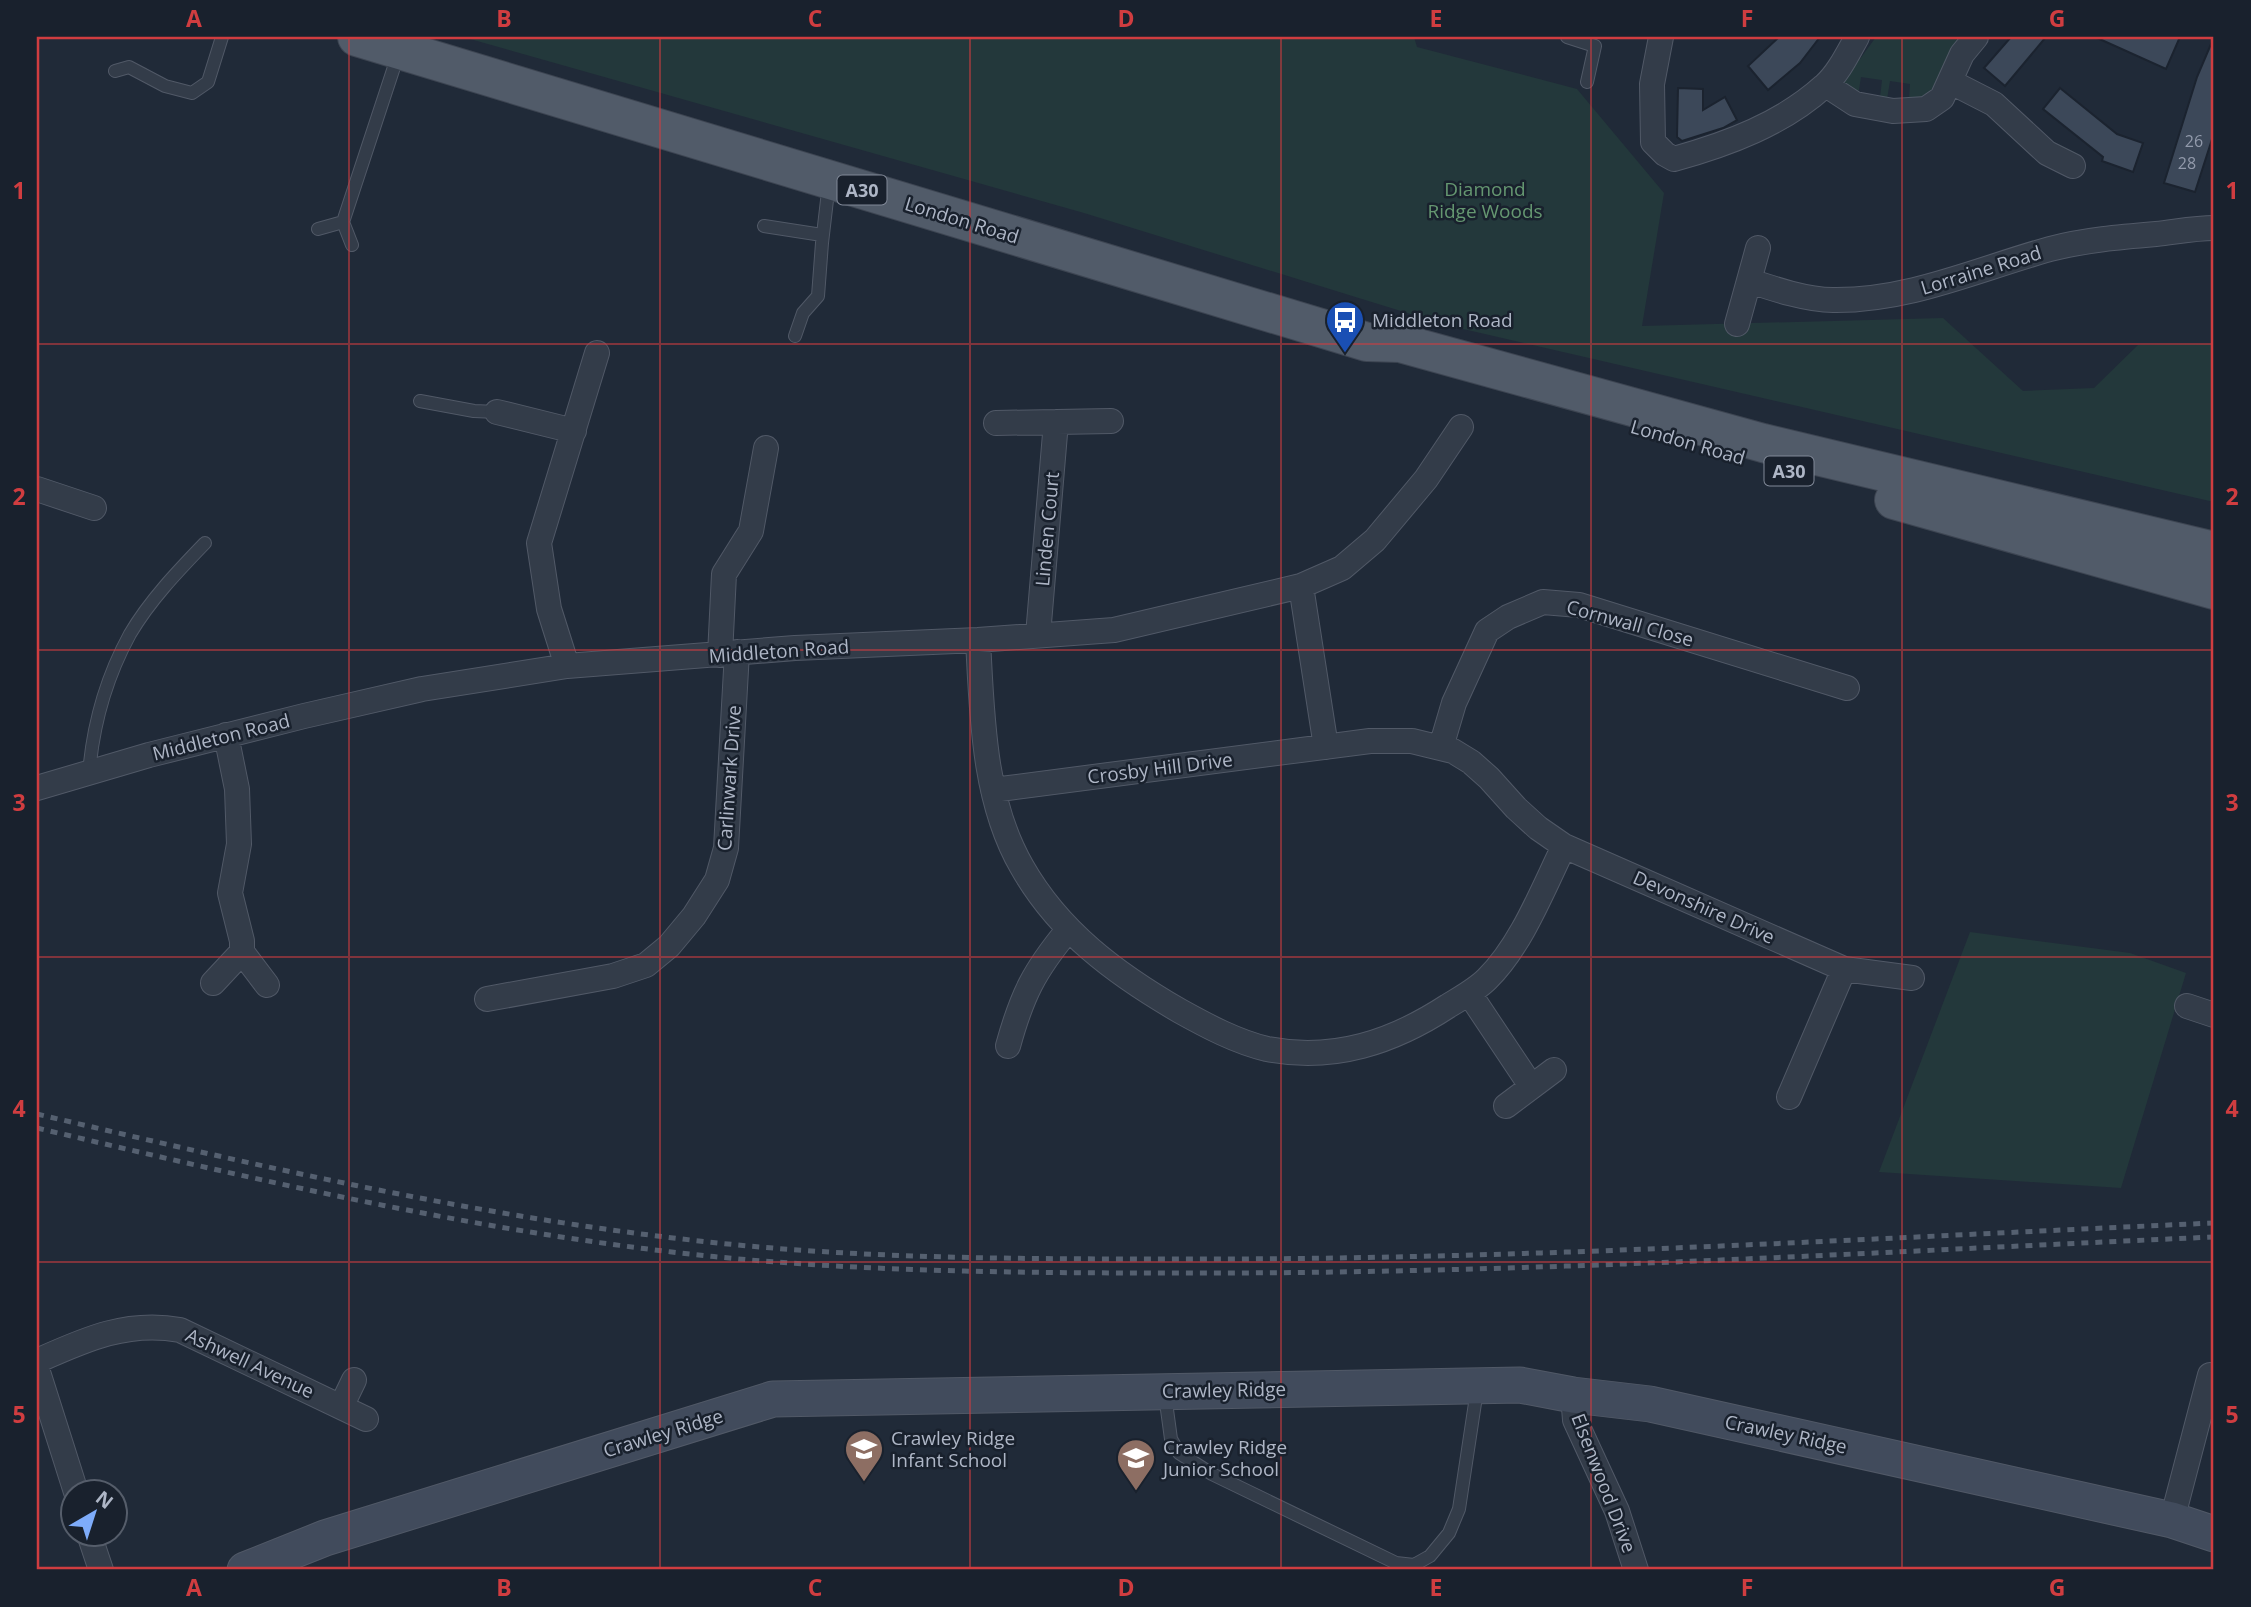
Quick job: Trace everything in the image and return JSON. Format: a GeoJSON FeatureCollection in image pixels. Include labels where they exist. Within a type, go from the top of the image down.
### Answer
{"type":"FeatureCollection","features":[{"type":"Feature","properties":{"kind":"main road","name":"London Road"},"geometry":{"type":"LineString","coordinates":[[357,37],[1367,342],[1400,342],[1762,443],[2214,551]]}},
{"type":"Feature","properties":{"kind":"main road","name":"London Road"},"geometry":{"type":"LineString","coordinates":[[1367,342],[1392,359],[2214,590]]}},
{"type":"Feature","properties":{"kind":"street"},"geometry":{"type":"LineString","coordinates":[[1661,37],[1652,84],[1653,142],[1674,159],[1742,137],[1778,120],[1826,85],[1857,37]]}},
{"type":"Feature","properties":{"kind":"street"},"geometry":{"type":"LineString","coordinates":[[1826,85],[1854,104],[1893,111],[1926,108],[1942,98],[1962,54],[1976,37]]}},
{"type":"Feature","properties":{"kind":"street"},"geometry":{"type":"LineString","coordinates":[[1951,82],[1994,104],[2047,153],[2073,166]]}},
{"type":"Feature","properties":{"kind":"street","name":"Lorraine Road"},"geometry":{"type":"LineString","coordinates":[[1750,281],[1831,300],[1898,294],[1928,288],[2050,249],[2083,242],[2115,236],[2214,228]]}},
{"type":"Feature","properties":{"kind":"street"},"geometry":{"type":"LineString","coordinates":[[1737,324],[1758,248]]}},
{"type":"Feature","properties":{"kind":"street"},"geometry":{"type":"LineString","coordinates":[[567,666],[549,609],[539,544],[597,353]]}},
{"type":"Feature","properties":{"kind":"street"},"geometry":{"type":"LineString","coordinates":[[497,412],[574,431]]}},
{"type":"Feature","properties":{"kind":"street"},"geometry":{"type":"LineString","coordinates":[[996,423],[1111,421]]}},
{"type":"Feature","properties":{"kind":"street","name":"Linden Court"},"geometry":{"type":"LineString","coordinates":[[1038,635],[1056,422]]}},
{"type":"Feature","properties":{"kind":"street","name":"Middleton Road"},"geometry":{"type":"LineString","coordinates":[[37,788],[226,735],[422,690],[567,666],[1114,630],[1301,586],[1342,568],[1375,540],[1426,479],[1461,427]]}},
{"type":"Feature","properties":{"kind":"street","name":"Carlinwark Drive"},"geometry":{"type":"LineString","coordinates":[[487,999],[613,976],[646,965],[670,946],[694,916],[717,880],[726,848],[728,654],[724,574],[751,531],[766,448]]}},
{"type":"Feature","properties":{"kind":"street"},"geometry":{"type":"LineString","coordinates":[[37,489],[93,508]]}},
{"type":"Feature","properties":{"kind":"street"},"geometry":{"type":"LineString","coordinates":[[1301,586],[1326,747]]}},
{"type":"Feature","properties":{"kind":"street","name":"Cornwall Close"},"geometry":{"type":"LineString","coordinates":[[1440,747],[1454,703],[1487,631],[1508,617],[1543,602],[1579,605],[1818,667],[1847,688]]}},
{"type":"Feature","properties":{"kind":"street"},"geometry":{"type":"LineString","coordinates":[[978,640],[980,685],[993,790],[1002,823],[1021,866],[1068,930],[1108,965],[1212,1029],[1267,1049],[1313,1053],[1369,1046],[1416,1027],[1469,993],[1494,970],[1519,934],[1563,846]]}},
{"type":"Feature","properties":{"kind":"street"},"geometry":{"type":"LineString","coordinates":[[226,735],[237,789],[239,844],[230,894],[242,941],[242,952],[267,985]]}},
{"type":"Feature","properties":{"kind":"street","name":"Crosby Hill Drive"},"geometry":{"type":"LineString","coordinates":[[993,790],[1370,741],[1412,741],[1440,747],[1471,762],[1538,828],[1563,846]]}},
{"type":"Feature","properties":{"kind":"street","name":"Devonshire Drive"},"geometry":{"type":"LineString","coordinates":[[1563,846],[1844,969],[1912,978]]}},
{"type":"Feature","properties":{"kind":"street"},"geometry":{"type":"LineString","coordinates":[[1008,1046],[1026,990],[1043,961],[1068,930]]}},
{"type":"Feature","properties":{"kind":"street"},"geometry":{"type":"LineString","coordinates":[[213,983],[242,952]]}},
{"type":"Feature","properties":{"kind":"street"},"geometry":{"type":"LineString","coordinates":[[1789,1097],[1844,969]]}},
{"type":"Feature","properties":{"kind":"street"},"geometry":{"type":"LineString","coordinates":[[1469,993],[1531,1086]]}},
{"type":"Feature","properties":{"kind":"street"},"geometry":{"type":"LineString","coordinates":[[2187,1006],[2214,1015]]}},
{"type":"Feature","properties":{"kind":"street"},"geometry":{"type":"LineString","coordinates":[[1506,1106],[1554,1070]]}},
{"type":"Feature","properties":{"kind":"street","name":"Ashwell Avenue"},"geometry":{"type":"LineString","coordinates":[[37,1361],[90,1338],[157,1325],[180,1329],[366,1419]]}},
{"type":"Feature","properties":{"kind":"street"},"geometry":{"type":"LineString","coordinates":[[37,1369],[72,1478]]}},
{"type":"Feature","properties":{"kind":"street"},"geometry":{"type":"LineString","coordinates":[[2172,1520],[2210,1375]]}},
{"type":"Feature","properties":{"kind":"street"},"geometry":{"type":"LineString","coordinates":[[341,1406],[354,1380]]}},
{"type":"Feature","properties":{"kind":"street","name":"Crawley Ridge"},"geometry":{"type":"LineString","coordinates":[[245,1570],[325,1538],[774,1399],[1520,1384],[1573,1395],[1650,1404],[2172,1520],[2214,1534]]}},
{"type":"Feature","properties":{"kind":"street","name":"Elsenwood Drive"},"geometry":{"type":"LineString","coordinates":[[1573,1395],[1575,1420],[1617,1511],[1636,1570]]}},
{"type":"Feature","properties":{"kind":"street"},"geometry":{"type":"LineString","coordinates":[[94,1548],[101,1570]]}},
{"type":"Feature","properties":{"kind":"lane"},"geometry":{"type":"LineString","coordinates":[[115,71],[129,67],[165,86],[192,93],[208,82],[222,37]]}},
{"type":"Feature","properties":{"kind":"lane"},"geometry":{"type":"LineString","coordinates":[[1567,37],[1595,46],[1587,82]]}},
{"type":"Feature","properties":{"kind":"lane"},"geometry":{"type":"LineString","coordinates":[[352,244],[343,222],[400,48]]}},
{"type":"Feature","properties":{"kind":"lane"},"geometry":{"type":"LineString","coordinates":[[795,336],[803,313],[818,296],[822,235],[830,180]]}},
{"type":"Feature","properties":{"kind":"lane"},"geometry":{"type":"LineString","coordinates":[[318,229],[343,222]]}},
{"type":"Feature","properties":{"kind":"lane"},"geometry":{"type":"LineString","coordinates":[[764,226],[822,235]]}},
{"type":"Feature","properties":{"kind":"lane"},"geometry":{"type":"LineString","coordinates":[[420,401],[474,411],[497,412]]}},
{"type":"Feature","properties":{"kind":"lane"},"geometry":{"type":"LineString","coordinates":[[89,772],[97,718],[131,633],[166,583],[205,543]]}},
{"type":"Feature","properties":{"kind":"lane"},"geometry":{"type":"LineString","coordinates":[[1165,1391],[1171,1440],[1179,1453],[1212,1474],[1396,1563],[1414,1565],[1430,1556],[1449,1533],[1459,1509],[1477,1385]]}},
{"type":"Feature","properties":{"kind":"green space","name":"Diamond Ridge Woods"},"geometry":{"type":"Polygon","coordinates":[[[463,37],[1414,37],[1417,47],[1577,89],[1664,193],[1642,326],[1943,318],[2023,391],[2094,388],[2138,345],[2214,344],[2214,502],[1446,325],[1084,213],[463,37]]]}},
{"type":"Feature","properties":{"kind":"green space"},"geometry":{"type":"Polygon","coordinates":[[[1876,37],[1966,37],[1933,97],[1909,101],[1910,84],[1890,81],[1887,99],[1880,98],[1882,80],[1861,77],[1858,96],[1845,88],[1843,74],[1853,60],[1860,59],[1876,37]]]}},
{"type":"Feature","properties":{"kind":"green space"},"geometry":{"type":"Polygon","coordinates":[[[1970,932],[2130,953],[2186,973],[2121,1188],[1879,1172],[1970,932]]]}},
{"type":"Feature","properties":{"kind":"building"},"geometry":{"type":"Polygon","coordinates":[[[1779,37],[1820,37],[1800,63],[1768,90],[1748,66],[1779,37]]]}},
{"type":"Feature","properties":{"kind":"building"},"geometry":{"type":"Polygon","coordinates":[[[2011,37],[2046,37],[2005,86],[1984,68],[2011,37]]]}},
{"type":"Feature","properties":{"kind":"building"},"geometry":{"type":"Polygon","coordinates":[[[2095,37],[2180,37],[2166,69],[2095,37]]]}},
{"type":"Feature","properties":{"kind":"building"},"geometry":{"type":"Polygon","coordinates":[[[2214,37],[2214,133],[2195,192],[2164,183],[2197,77],[2214,37]]]}},
{"type":"Feature","properties":{"kind":"building"},"geometry":{"type":"Polygon","coordinates":[[[1678,88],[1703,89],[1703,110],[1725,97],[1737,120],[1723,128],[1682,141],[1677,137],[1678,88]]]}},
{"type":"Feature","properties":{"kind":"building"},"geometry":{"type":"Polygon","coordinates":[[[2060,88],[2117,134],[2143,143],[2133,172],[2102,161],[2103,157],[2043,109],[2060,88]]]}},
{"type":"Feature","properties":{"kind":"railway"},"geometry":{"type":"LineString","coordinates":[[37,1114],[291,1172],[461,1206],[632,1233],[833,1252],[1064,1259],[1439,1256],[2214,1223]]}},
{"type":"Feature","properties":{"kind":"railway"},"geometry":{"type":"LineString","coordinates":[[37,1128],[375,1204],[546,1235],[718,1257],[833,1266],[1064,1273],[1439,1270],[2214,1237]]}},
{"type":"Feature","properties":{"kind":"place","name":"Middleton Road"},"geometry":{"type":"Point","coordinates":[1345,354]}},
{"type":"Feature","properties":{"kind":"place","name":"Crawley Ridge Infant School"},"geometry":{"type":"Point","coordinates":[864,1483]}},
{"type":"Feature","properties":{"kind":"place","name":"Crawley Ridge Junior School"},"geometry":{"type":"Point","coordinates":[1136,1492]}}]}
